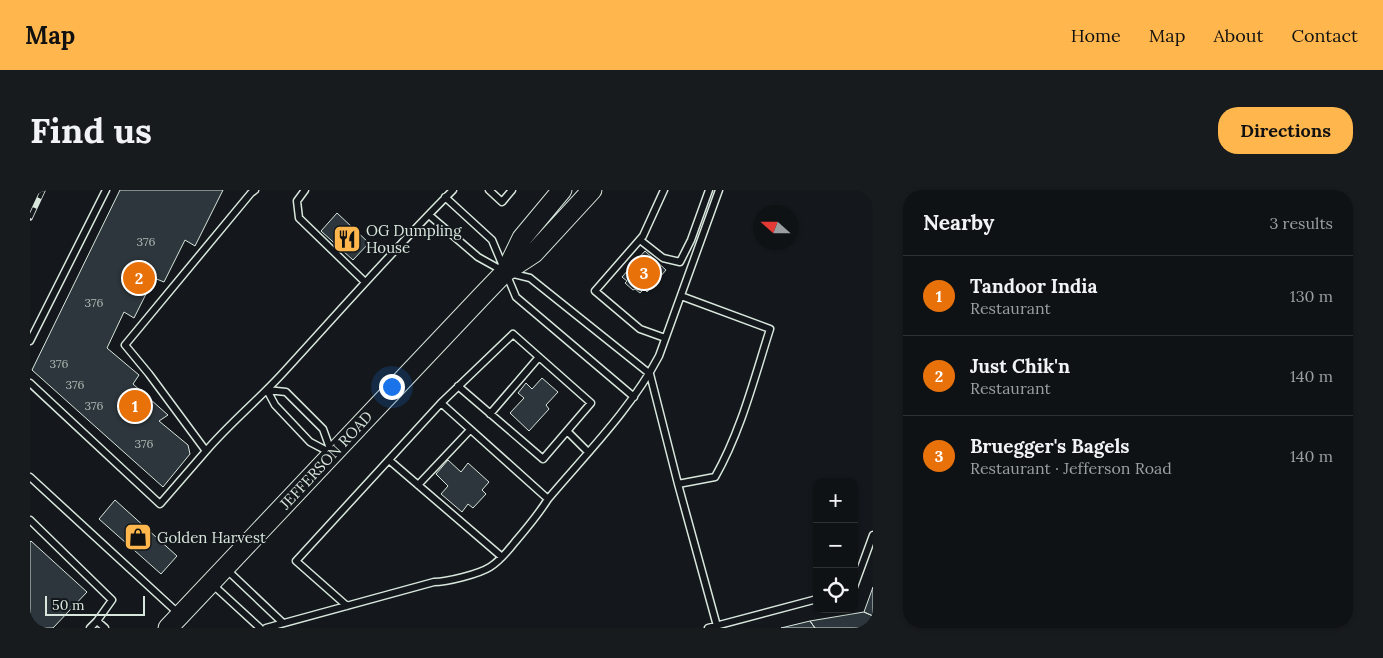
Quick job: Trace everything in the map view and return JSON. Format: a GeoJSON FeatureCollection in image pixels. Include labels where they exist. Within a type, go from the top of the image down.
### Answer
{"type":"FeatureCollection","features":[{"type":"Feature","properties":{"kind":"main road","name":"JEFFERSON ROAD"},"geometry":{"type":"LineString","coordinates":[[505,272],[522,238],[562,190]]}},
{"type":"Feature","properties":{"kind":"main road","name":"JEFFERSON ROAD"},"geometry":{"type":"LineString","coordinates":[[174,622],[505,272],[534,253],[592,190]]}},
{"type":"Feature","properties":{"kind":"lane"},"geometry":{"type":"LineString","coordinates":[[30,341],[106,190]]}},
{"type":"Feature","properties":{"kind":"lane"},"geometry":{"type":"LineString","coordinates":[[305,190],[298,201],[299,218],[365,282]]}},
{"type":"Feature","properties":{"kind":"lane"},"geometry":{"type":"LineString","coordinates":[[30,383],[160,504],[214,441],[267,390],[365,282],[453,190]]}},
{"type":"Feature","properties":{"kind":"lane"},"geometry":{"type":"LineString","coordinates":[[489,190],[502,202],[512,190]]}},
{"type":"Feature","properties":{"kind":"lane"},"geometry":{"type":"LineString","coordinates":[[664,190],[643,236],[596,291],[640,329],[665,338]]}},
{"type":"Feature","properties":{"kind":"lane"},"geometry":{"type":"LineString","coordinates":[[640,240],[663,258],[680,262],[691,240],[709,190]]}},
{"type":"Feature","properties":{"kind":"lane"},"geometry":{"type":"LineString","coordinates":[[266,628],[477,572],[490,567],[502,557],[634,397],[650,374],[659,356],[720,190]]}},
{"type":"Feature","properties":{"kind":"lane"},"geometry":{"type":"LineString","coordinates":[[206,451],[125,345],[252,191]]}},
{"type":"Feature","properties":{"kind":"lane"},"geometry":{"type":"LineString","coordinates":[[446,197],[492,240],[516,297],[634,397]]}},
{"type":"Feature","properties":{"kind":"lane"},"geometry":{"type":"LineString","coordinates":[[429,215],[478,257],[505,272],[530,278],[650,374],[717,626]]}},
{"type":"Feature","properties":{"kind":"lane"},"geometry":{"type":"LineString","coordinates":[[678,484],[715,477],[727,456],[738,428],[770,329],[681,296]]}},
{"type":"Feature","properties":{"kind":"lane"},"geometry":{"type":"LineString","coordinates":[[347,606],[296,562],[441,403],[458,386],[513,334],[591,402],[543,460],[458,386]]}},
{"type":"Feature","properties":{"kind":"lane"},"geometry":{"type":"LineString","coordinates":[[490,414],[539,357]]}},
{"type":"Feature","properties":{"kind":"lane"},"geometry":{"type":"LineString","coordinates":[[267,390],[286,392],[323,429],[332,454]]}},
{"type":"Feature","properties":{"kind":"lane"},"geometry":{"type":"LineString","coordinates":[[267,390],[275,405],[310,442],[332,454]]}},
{"type":"Feature","properties":{"kind":"lane"},"geometry":{"type":"LineString","coordinates":[[441,403],[548,500]]}},
{"type":"Feature","properties":{"kind":"lane"},"geometry":{"type":"LineString","coordinates":[[418,485],[470,430]]}},
{"type":"Feature","properties":{"kind":"lane"},"geometry":{"type":"LineString","coordinates":[[567,432],[588,452]]}},
{"type":"Feature","properties":{"kind":"lane"},"geometry":{"type":"LineString","coordinates":[[389,460],[502,557]]}},
{"type":"Feature","properties":{"kind":"lane"},"geometry":{"type":"LineString","coordinates":[[30,477],[174,622]]}},
{"type":"Feature","properties":{"kind":"lane"},"geometry":{"type":"LineString","coordinates":[[30,520],[112,600],[90,628]]}},
{"type":"Feature","properties":{"kind":"lane"},"geometry":{"type":"LineString","coordinates":[[858,576],[873,535]]}},
{"type":"Feature","properties":{"kind":"lane"},"geometry":{"type":"LineString","coordinates":[[225,568],[283,623]]}},
{"type":"Feature","properties":{"kind":"lane"},"geometry":{"type":"LineString","coordinates":[[211,583],[260,628]]}},
{"type":"Feature","properties":{"kind":"lane"},"geometry":{"type":"LineString","coordinates":[[708,628],[813,600]]}},
{"type":"Feature","properties":{"kind":"lane"},"geometry":{"type":"LineString","coordinates":[[97,621],[104,628]]}},
{"type":"Feature","properties":{"kind":"building"},"geometry":{"type":"Polygon","coordinates":[[[120,190],[223,190],[195,246],[185,240],[164,282],[154,278],[134,318],[124,312],[107,348],[139,375],[133,384],[168,415],[159,421],[188,445],[190,454],[163,487],[32,370],[120,190]]]}},
{"type":"Feature","properties":{"kind":"building"},"geometry":{"type":"Polygon","coordinates":[[[337,213],[369,243],[353,260],[321,231],[337,213]]]}},
{"type":"Feature","properties":{"kind":"building"},"geometry":{"type":"Polygon","coordinates":[[[645,251],[666,270],[647,292],[644,289],[640,293],[625,283],[627,281],[622,277],[645,251]]]}},
{"type":"Feature","properties":{"kind":"building"},"geometry":{"type":"Polygon","coordinates":[[[542,378],[558,392],[546,405],[549,409],[529,431],[510,413],[524,398],[518,393],[526,383],[532,389],[542,378]]]}},
{"type":"Feature","properties":{"kind":"building"},"geometry":{"type":"Polygon","coordinates":[[[448,460],[461,472],[468,463],[489,482],[482,490],[486,494],[473,508],[468,504],[462,512],[441,494],[448,486],[436,474],[448,460]]]}},
{"type":"Feature","properties":{"kind":"building","name":"Golden Harvest"},"geometry":{"type":"Polygon","coordinates":[[[115,500],[177,556],[161,574],[99,519],[115,500]]]}},
{"type":"Feature","properties":{"kind":"building"},"geometry":{"type":"Polygon","coordinates":[[[31,541],[87,592],[53,628],[30,628],[31,541]]]}},
{"type":"Feature","properties":{"kind":"building"},"geometry":{"type":"Polygon","coordinates":[[[873,587],[873,616],[864,612],[873,587]]]}},
{"type":"Feature","properties":{"kind":"building"},"geometry":{"type":"Polygon","coordinates":[[[864,612],[873,616],[873,628],[815,628],[810,621],[864,612]]]}},
{"type":"Feature","properties":{"kind":"building"},"geometry":{"type":"Polygon","coordinates":[[[810,621],[815,628],[781,628],[810,621]]]}},
{"type":"Feature","properties":{"kind":"railway"},"geometry":{"type":"LineString","coordinates":[[30,218],[43,190]]}},
{"type":"Feature","properties":{"kind":"place","name":"OG Dumpling House"},"geometry":{"type":"Point","coordinates":[347,239]}},
{"type":"Feature","properties":{"kind":"place","name":"Bruegger's Bagels"},"geometry":{"type":"Point","coordinates":[644,273]}},
{"type":"Feature","properties":{"kind":"place","name":"Just Chik'n"},"geometry":{"type":"Point","coordinates":[139,278]}},
{"type":"Feature","properties":{"kind":"place","name":"Tandoor India"},"geometry":{"type":"Point","coordinates":[135,406]}},
{"type":"Feature","properties":{"kind":"place","name":"Golden Harvest"},"geometry":{"type":"Point","coordinates":[138,537]}}]}
